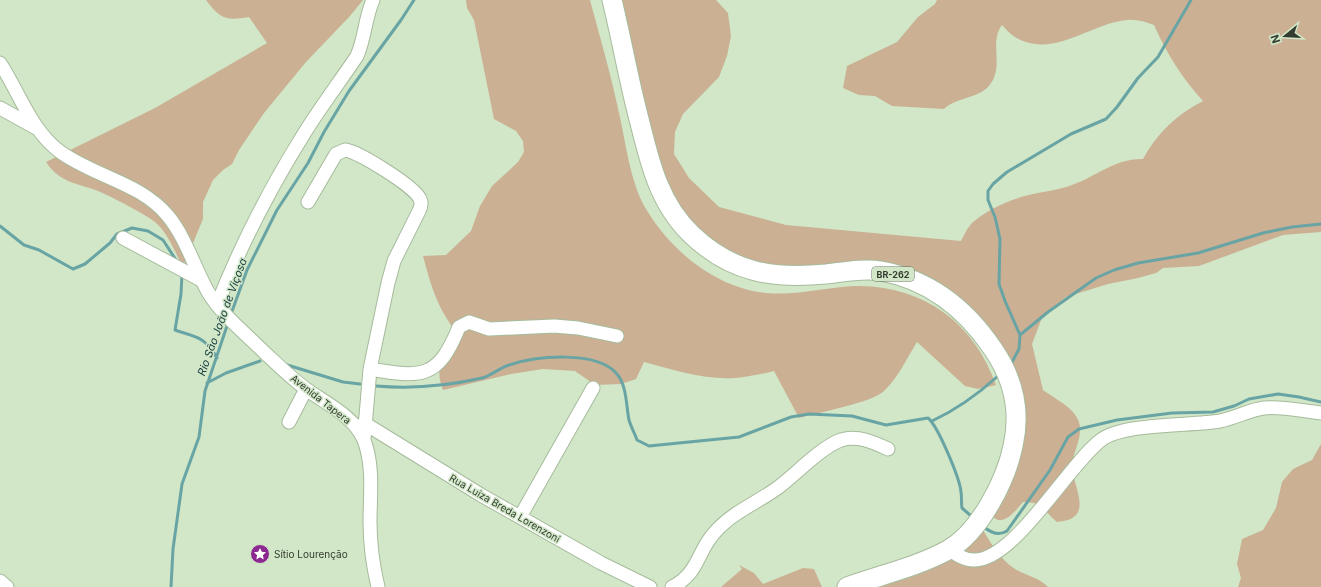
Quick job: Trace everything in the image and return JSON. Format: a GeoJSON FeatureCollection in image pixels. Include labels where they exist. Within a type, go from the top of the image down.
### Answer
{"type":"FeatureCollection","features":[{"type":"Feature","properties":{"kind":"highway","name":"BR-262"},"geometry":{"type":"LineString","coordinates":[[612,0],[633,98],[653,174],[661,192],[690,233],[723,259],[743,268],[768,274],[799,276],[880,271],[906,278],[930,287],[949,300],[969,318],[1000,359],[1015,397],[1017,419],[1010,462],[990,504],[969,532],[949,549],[924,560],[847,587]]}},
{"type":"Feature","properties":{"kind":"street"},"geometry":{"type":"LineString","coordinates":[[219,308],[237,258],[277,179],[303,135],[357,56],[362,46],[367,14],[373,0]]}},
{"type":"Feature","properties":{"kind":"street"},"geometry":{"type":"LineString","coordinates":[[0,63],[24,106],[41,131]]}},
{"type":"Feature","properties":{"kind":"street"},"geometry":{"type":"LineString","coordinates":[[0,108],[41,131]]}},
{"type":"Feature","properties":{"kind":"street","name":"Avenida Tapera"},"geometry":{"type":"LineString","coordinates":[[41,131],[58,151],[77,162],[140,191],[168,215],[175,226],[201,280],[219,308],[306,389],[348,419],[358,429],[364,439],[370,466],[371,547],[378,587]]}},
{"type":"Feature","properties":{"kind":"street"},"geometry":{"type":"LineString","coordinates":[[308,202],[336,154],[345,150],[362,157],[403,181],[411,187],[420,199],[421,204],[419,211],[394,261],[370,369],[364,423],[364,439]]}},
{"type":"Feature","properties":{"kind":"street"},"geometry":{"type":"LineString","coordinates":[[123,238],[201,280]]}},
{"type":"Feature","properties":{"kind":"street"},"geometry":{"type":"LineString","coordinates":[[370,369],[399,373],[425,372],[441,362],[453,342],[459,327],[468,322],[489,329],[554,326],[578,328],[617,336]]}},
{"type":"Feature","properties":{"kind":"street"},"geometry":{"type":"LineString","coordinates":[[520,517],[593,388]]}},
{"type":"Feature","properties":{"kind":"street"},"geometry":{"type":"LineString","coordinates":[[289,422],[306,389]]}},
{"type":"Feature","properties":{"kind":"street"},"geometry":{"type":"LineString","coordinates":[[949,549],[962,558],[974,560],[980,560],[1002,550],[1019,535],[1070,472],[1093,447],[1115,432],[1221,420],[1263,408],[1280,408],[1321,414]]}},
{"type":"Feature","properties":{"kind":"street","name":"Rua Luiza Breda Lorenzoni"},"geometry":{"type":"LineString","coordinates":[[364,423],[454,479],[520,517],[622,574],[650,587]]}},
{"type":"Feature","properties":{"kind":"street"},"geometry":{"type":"LineString","coordinates":[[672,587],[688,576],[698,563],[708,541],[724,523],[774,490],[828,446],[842,440],[860,438],[888,449]]}},
{"type":"Feature","properties":{"kind":"street"},"geometry":{"type":"LineString","coordinates":[[0,581],[7,587]]}},
{"type":"Feature","properties":{"kind":"shaded area"},"geometry":{"type":"Polygon","coordinates":[[[206,0],[363,0],[350,16],[306,62],[264,113],[239,150],[232,164],[223,170],[213,180],[203,202],[203,219],[183,267],[167,237],[160,226],[155,222],[136,210],[103,193],[63,178],[51,169],[46,162],[155,108],[267,43],[249,17],[235,19],[224,17],[215,11],[206,0]]]}},
{"type":"Feature","properties":{"kind":"shaded area"},"geometry":{"type":"Polygon","coordinates":[[[466,0],[590,0],[622,125],[629,162],[636,187],[646,209],[656,224],[682,253],[697,265],[730,284],[748,290],[766,293],[778,294],[860,286],[884,288],[906,293],[926,301],[944,313],[960,327],[975,344],[987,363],[996,385],[978,389],[965,386],[917,342],[894,380],[878,395],[844,407],[799,418],[774,371],[740,378],[724,378],[689,374],[644,362],[636,379],[621,384],[595,385],[575,371],[543,369],[511,374],[443,390],[439,373],[440,366],[445,354],[459,335],[440,307],[432,288],[423,256],[446,255],[471,231],[480,206],[492,186],[518,162],[524,152],[523,141],[516,131],[494,119],[474,20],[467,8],[466,0]]]}},
{"type":"Feature","properties":{"kind":"shaded area"},"geometry":{"type":"Polygon","coordinates":[[[607,0],[716,0],[728,13],[731,36],[727,56],[719,77],[683,114],[675,132],[674,154],[689,178],[719,207],[786,225],[961,241],[972,223],[978,218],[1009,201],[1072,185],[1124,161],[1143,159],[1168,125],[1176,118],[1203,101],[1188,84],[1164,46],[1154,25],[1131,20],[1100,27],[1057,43],[1043,44],[1029,43],[1015,37],[1002,25],[996,40],[996,72],[988,87],[978,94],[955,102],[944,109],[892,106],[875,96],[859,95],[843,88],[847,66],[897,42],[918,17],[935,4],[937,0],[1321,0],[1321,232],[1283,235],[1199,266],[1163,268],[1156,273],[1108,284],[1066,297],[1043,315],[1032,344],[1043,390],[1069,408],[1077,417],[1079,422],[1080,433],[1072,464],[1079,501],[1078,512],[1069,520],[1057,522],[1040,505],[1023,502],[1010,516],[1005,519],[997,520],[993,517],[1007,494],[1016,468],[1017,387],[922,280],[767,275],[679,226],[607,0]]]}},
{"type":"Feature","properties":{"kind":"shaded area"},"geometry":{"type":"Polygon","coordinates":[[[1321,444],[1321,587],[1238,587],[1241,578],[1237,564],[1242,539],[1263,530],[1276,508],[1282,482],[1293,469],[1312,460],[1321,444]]]}},
{"type":"Feature","properties":{"kind":"shaded area"},"geometry":{"type":"Polygon","coordinates":[[[983,530],[989,541],[1005,561],[1015,569],[1040,581],[1048,587],[880,587],[918,575],[935,567],[960,551],[983,530]]]}},
{"type":"Feature","properties":{"kind":"shaded area"},"geometry":{"type":"Polygon","coordinates":[[[739,565],[754,573],[763,584],[803,568],[814,569],[822,587],[721,587],[742,569],[739,565]]]}},
{"type":"Feature","properties":{"kind":"waterway","name":"Rio São João de Viçosa"},"geometry":{"type":"LineString","coordinates":[[231,314],[247,270],[277,210],[308,163],[324,132],[349,91],[414,0]]}},
{"type":"Feature","properties":{"kind":"waterway"},"geometry":{"type":"LineString","coordinates":[[1011,364],[1019,349],[1020,335],[999,284],[1000,239],[995,217],[988,200],[988,191],[993,184],[1007,172],[1071,134],[1106,119],[1117,107],[1138,78],[1158,57],[1191,0]]}},
{"type":"Feature","properties":{"kind":"waterway"},"geometry":{"type":"LineString","coordinates":[[1020,335],[1048,312],[1096,278],[1114,270],[1138,263],[1198,253],[1263,233],[1292,227],[1321,224]]}},
{"type":"Feature","properties":{"kind":"waterway"},"geometry":{"type":"LineString","coordinates":[[0,226],[24,245],[39,250],[73,269],[85,264],[110,243],[117,234],[132,228],[148,231],[163,240],[178,263]]}},
{"type":"Feature","properties":{"kind":"waterway"},"geometry":{"type":"LineString","coordinates":[[182,274],[181,294],[175,330],[204,341],[217,358]]}},
{"type":"Feature","properties":{"kind":"waterway","name":"Rio São João de Viçosa"},"geometry":{"type":"LineString","coordinates":[[171,587],[173,549],[182,484],[199,437],[205,391],[228,323]]}},
{"type":"Feature","properties":{"kind":"waterway"},"geometry":{"type":"LineString","coordinates":[[376,386],[416,387],[456,383],[489,376],[509,365],[534,359],[566,357],[595,361],[608,366],[617,374],[623,384],[629,420],[637,440],[649,446],[739,437],[791,417],[809,414],[852,416],[886,425],[928,418],[943,442],[953,465],[960,485],[962,508],[970,515]]}},
{"type":"Feature","properties":{"kind":"waterway"},"geometry":{"type":"LineString","coordinates":[[207,383],[226,373],[260,361]]}},
{"type":"Feature","properties":{"kind":"waterway"},"geometry":{"type":"LineString","coordinates":[[284,364],[343,382],[360,384]]}},
{"type":"Feature","properties":{"kind":"waterway"},"geometry":{"type":"LineString","coordinates":[[932,421],[967,401],[998,376]]}},
{"type":"Feature","properties":{"kind":"waterway"},"geometry":{"type":"LineString","coordinates":[[984,527],[995,533],[1004,533],[1007,531],[1050,470],[1068,437],[1079,429],[1117,420],[1172,413],[1213,412],[1234,406],[1249,399],[1278,394],[1321,402]]}},
{"type":"Feature","properties":{"kind":"place","name":"Sítio Lourenção"},"geometry":{"type":"Point","coordinates":[260,554]}}]}
